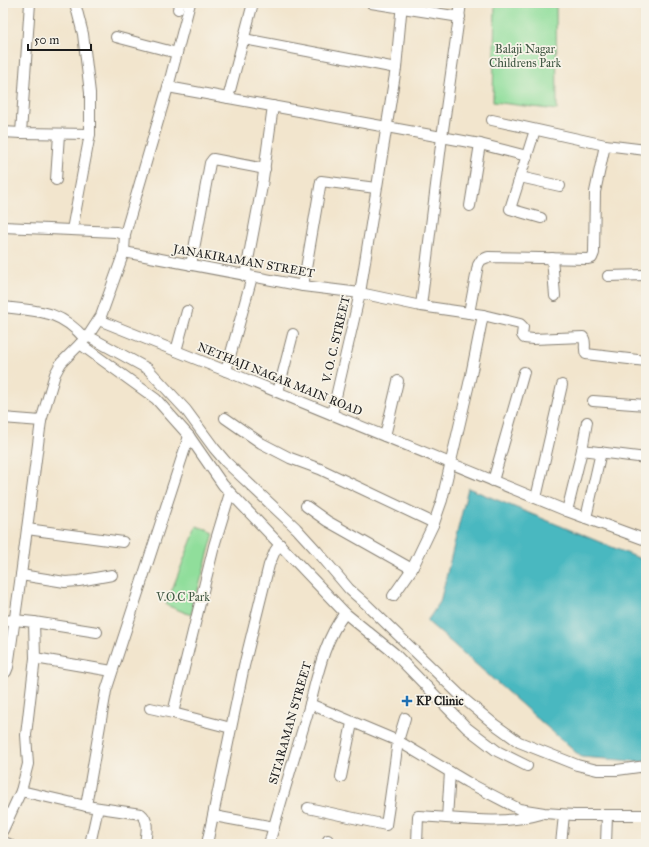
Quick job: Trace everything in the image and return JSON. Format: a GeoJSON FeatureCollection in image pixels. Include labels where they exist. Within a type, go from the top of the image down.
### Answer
{"type":"FeatureCollection","features":[{"type":"Feature","properties":{"kind":"street"},"geometry":{"type":"LineString","coordinates":[[21,133],[30,3]]}},
{"type":"Feature","properties":{"kind":"street"},"geometry":{"type":"LineString","coordinates":[[72,230],[90,134],[90,93],[83,34],[75,3]]}},
{"type":"Feature","properties":{"kind":"street"},"geometry":{"type":"LineString","coordinates":[[3,673],[6,672],[8,667],[41,421],[55,374],[61,363],[84,339],[99,320],[124,252],[125,234],[168,87],[190,3]]}},
{"type":"Feature","properties":{"kind":"street"},"geometry":{"type":"LineString","coordinates":[[228,98],[254,3]]}},
{"type":"Feature","properties":{"kind":"street"},"geometry":{"type":"LineString","coordinates":[[371,3],[401,5],[460,18]]}},
{"type":"Feature","properties":{"kind":"street"},"geometry":{"type":"LineString","coordinates":[[421,306],[442,137],[461,3]]}},
{"type":"Feature","properties":{"kind":"street","name":"V. O. C. STREET"},"geometry":{"type":"LineString","coordinates":[[332,414],[360,292],[385,127],[396,68],[401,5]]}},
{"type":"Feature","properties":{"kind":"street"},"geometry":{"type":"LineString","coordinates":[[116,37],[177,53]]}},
{"type":"Feature","properties":{"kind":"street"},"geometry":{"type":"LineString","coordinates":[[244,39],[396,68]]}},
{"type":"Feature","properties":{"kind":"street"},"geometry":{"type":"LineString","coordinates":[[168,87],[480,144],[527,156]]}},
{"type":"Feature","properties":{"kind":"street"},"geometry":{"type":"LineString","coordinates":[[226,371],[249,276],[273,106]]}},
{"type":"Feature","properties":{"kind":"street"},"geometry":{"type":"LineString","coordinates":[[492,120],[605,145],[646,150]]}},
{"type":"Feature","properties":{"kind":"street"},"geometry":{"type":"LineString","coordinates":[[535,130],[510,209],[542,218]]}},
{"type":"Feature","properties":{"kind":"street"},"geometry":{"type":"LineString","coordinates":[[3,132],[90,134]]}},
{"type":"Feature","properties":{"kind":"street"},"geometry":{"type":"LineString","coordinates":[[56,180],[59,134]]}},
{"type":"Feature","properties":{"kind":"street"},"geometry":{"type":"LineString","coordinates":[[470,206],[480,144]]}},
{"type":"Feature","properties":{"kind":"street"},"geometry":{"type":"LineString","coordinates":[[469,313],[478,265],[481,260],[488,257],[592,258],[595,192],[605,145]]}},
{"type":"Feature","properties":{"kind":"street"},"geometry":{"type":"LineString","coordinates":[[191,265],[209,166],[213,160],[265,169]]}},
{"type":"Feature","properties":{"kind":"street"},"geometry":{"type":"LineString","coordinates":[[520,177],[560,186]]}},
{"type":"Feature","properties":{"kind":"street"},"geometry":{"type":"LineString","coordinates":[[303,286],[321,181],[376,188]]}},
{"type":"Feature","properties":{"kind":"street"},"geometry":{"type":"LineString","coordinates":[[3,227],[116,232],[125,234]]}},
{"type":"Feature","properties":{"kind":"street","name":"JANAKIRAMAN STREET"},"geometry":{"type":"LineString","coordinates":[[124,252],[303,286],[360,292],[421,306],[483,315],[520,324],[523,326],[522,335],[524,338],[583,337],[585,340],[586,354],[646,361]]}},
{"type":"Feature","properties":{"kind":"street"},"geometry":{"type":"LineString","coordinates":[[552,258],[555,296]]}},
{"type":"Feature","properties":{"kind":"street"},"geometry":{"type":"LineString","coordinates":[[608,276],[646,275]]}},
{"type":"Feature","properties":{"kind":"street"},"geometry":{"type":"LineString","coordinates":[[3,307],[49,313],[68,322],[84,339],[156,399],[189,436],[230,493],[345,613],[394,653],[467,728],[497,751],[527,766]]}},
{"type":"Feature","properties":{"kind":"street"},"geometry":{"type":"LineString","coordinates":[[176,351],[187,311]]}},
{"type":"Feature","properties":{"kind":"street"},"geometry":{"type":"LineString","coordinates":[[393,596],[412,568],[434,523],[442,500],[471,375],[483,315]]}},
{"type":"Feature","properties":{"kind":"street","name":"NETHAJI NAGAR MAIN ROAD"},"geometry":{"type":"LineString","coordinates":[[99,320],[567,511],[646,540]]}},
{"type":"Feature","properties":{"kind":"street"},"geometry":{"type":"LineString","coordinates":[[278,392],[293,334]]}},
{"type":"Feature","properties":{"kind":"street"},"geometry":{"type":"LineString","coordinates":[[84,339],[148,369],[186,410],[226,462],[296,528],[349,590],[366,604],[464,699],[494,724],[519,742],[577,765],[597,770],[617,770],[646,766]]}},
{"type":"Feature","properties":{"kind":"street"},"geometry":{"type":"LineString","coordinates":[[494,481],[524,372]]}},
{"type":"Feature","properties":{"kind":"street"},"geometry":{"type":"LineString","coordinates":[[385,436],[398,381]]}},
{"type":"Feature","properties":{"kind":"street"},"geometry":{"type":"LineString","coordinates":[[536,498],[562,386]]}},
{"type":"Feature","properties":{"kind":"street"},"geometry":{"type":"LineString","coordinates":[[593,401],[646,405]]}},
{"type":"Feature","properties":{"kind":"street"},"geometry":{"type":"LineString","coordinates":[[3,418],[41,421]]}},
{"type":"Feature","properties":{"kind":"street"},"geometry":{"type":"LineString","coordinates":[[225,418],[260,443],[290,458],[320,469],[434,523]]}},
{"type":"Feature","properties":{"kind":"street"},"geometry":{"type":"LineString","coordinates":[[567,511],[588,422]]}},
{"type":"Feature","properties":{"kind":"street"},"geometry":{"type":"LineString","coordinates":[[86,806],[106,690],[189,436]]}},
{"type":"Feature","properties":{"kind":"street"},"geometry":{"type":"LineString","coordinates":[[582,450],[646,458]]}},
{"type":"Feature","properties":{"kind":"street"},"geometry":{"type":"LineString","coordinates":[[586,518],[601,452]]}},
{"type":"Feature","properties":{"kind":"street"},"geometry":{"type":"LineString","coordinates":[[173,713],[214,546],[230,493]]}},
{"type":"Feature","properties":{"kind":"street"},"geometry":{"type":"LineString","coordinates":[[306,506],[327,520],[412,568]]}},
{"type":"Feature","properties":{"kind":"street"},"geometry":{"type":"LineString","coordinates":[[27,529],[123,542]]}},
{"type":"Feature","properties":{"kind":"street"},"geometry":{"type":"LineString","coordinates":[[208,844],[244,666],[269,565],[280,544]]}},
{"type":"Feature","properties":{"kind":"street"},"geometry":{"type":"LineString","coordinates":[[21,575],[65,582],[112,575]]}},
{"type":"Feature","properties":{"kind":"street","name":"SITARAMAN STREET"},"geometry":{"type":"LineString","coordinates":[[269,844],[324,651],[333,631],[345,613]]}},
{"type":"Feature","properties":{"kind":"street"},"geometry":{"type":"LineString","coordinates":[[3,621],[14,620],[34,622],[97,632]]}},
{"type":"Feature","properties":{"kind":"street"},"geometry":{"type":"LineString","coordinates":[[3,830],[21,790],[28,764],[26,735],[34,658],[34,622]]}},
{"type":"Feature","properties":{"kind":"street"},"geometry":{"type":"LineString","coordinates":[[34,658],[112,671]]}},
{"type":"Feature","properties":{"kind":"street"},"geometry":{"type":"LineString","coordinates":[[310,704],[352,723],[398,741],[450,772],[519,809],[544,813],[564,814],[646,815]]}},
{"type":"Feature","properties":{"kind":"street"},"geometry":{"type":"LineString","coordinates":[[150,708],[231,728]]}},
{"type":"Feature","properties":{"kind":"street"},"geometry":{"type":"LineString","coordinates":[[308,808],[386,825],[398,741],[405,718]]}},
{"type":"Feature","properties":{"kind":"street"},"geometry":{"type":"LineString","coordinates":[[341,777],[352,723]]}},
{"type":"Feature","properties":{"kind":"street"},"geometry":{"type":"LineString","coordinates":[[447,818],[450,772]]}},
{"type":"Feature","properties":{"kind":"street"},"geometry":{"type":"LineString","coordinates":[[21,790],[86,806],[141,814],[144,816],[146,823],[145,844]]}},
{"type":"Feature","properties":{"kind":"street"},"geometry":{"type":"LineString","coordinates":[[90,844],[98,808]]}},
{"type":"Feature","properties":{"kind":"street"},"geometry":{"type":"LineString","coordinates":[[417,844],[418,816],[503,821],[525,819],[544,813]]}},
{"type":"Feature","properties":{"kind":"street"},"geometry":{"type":"LineString","coordinates":[[561,844],[564,814]]}},
{"type":"Feature","properties":{"kind":"street"},"geometry":{"type":"LineString","coordinates":[[606,844],[607,815]]}},
{"type":"Feature","properties":{"kind":"street"},"geometry":{"type":"LineString","coordinates":[[214,816],[274,827]]}},
{"type":"Feature","properties":{"kind":"street"},"geometry":{"type":"LineString","coordinates":[[3,842],[9,844]]}},
{"type":"Feature","properties":{"kind":"green space","name":"Balaji Nagar Childrens Park"},"geometry":{"type":"Polygon","coordinates":[[[495,3],[556,3],[557,110],[493,102],[495,3]]]}},
{"type":"Feature","properties":{"kind":"green space","name":"V.O.C Park"},"geometry":{"type":"Polygon","coordinates":[[[197,526],[214,533],[191,615],[166,605],[197,526]]]}},
{"type":"Feature","properties":{"kind":"water"},"geometry":{"type":"Polygon","coordinates":[[[468,488],[646,561],[646,762],[581,757],[427,621],[440,602],[468,488]]]}},
{"type":"Feature","properties":{"kind":"place","name":"KP Clinic"},"geometry":{"type":"Point","coordinates":[407,701]}}]}
